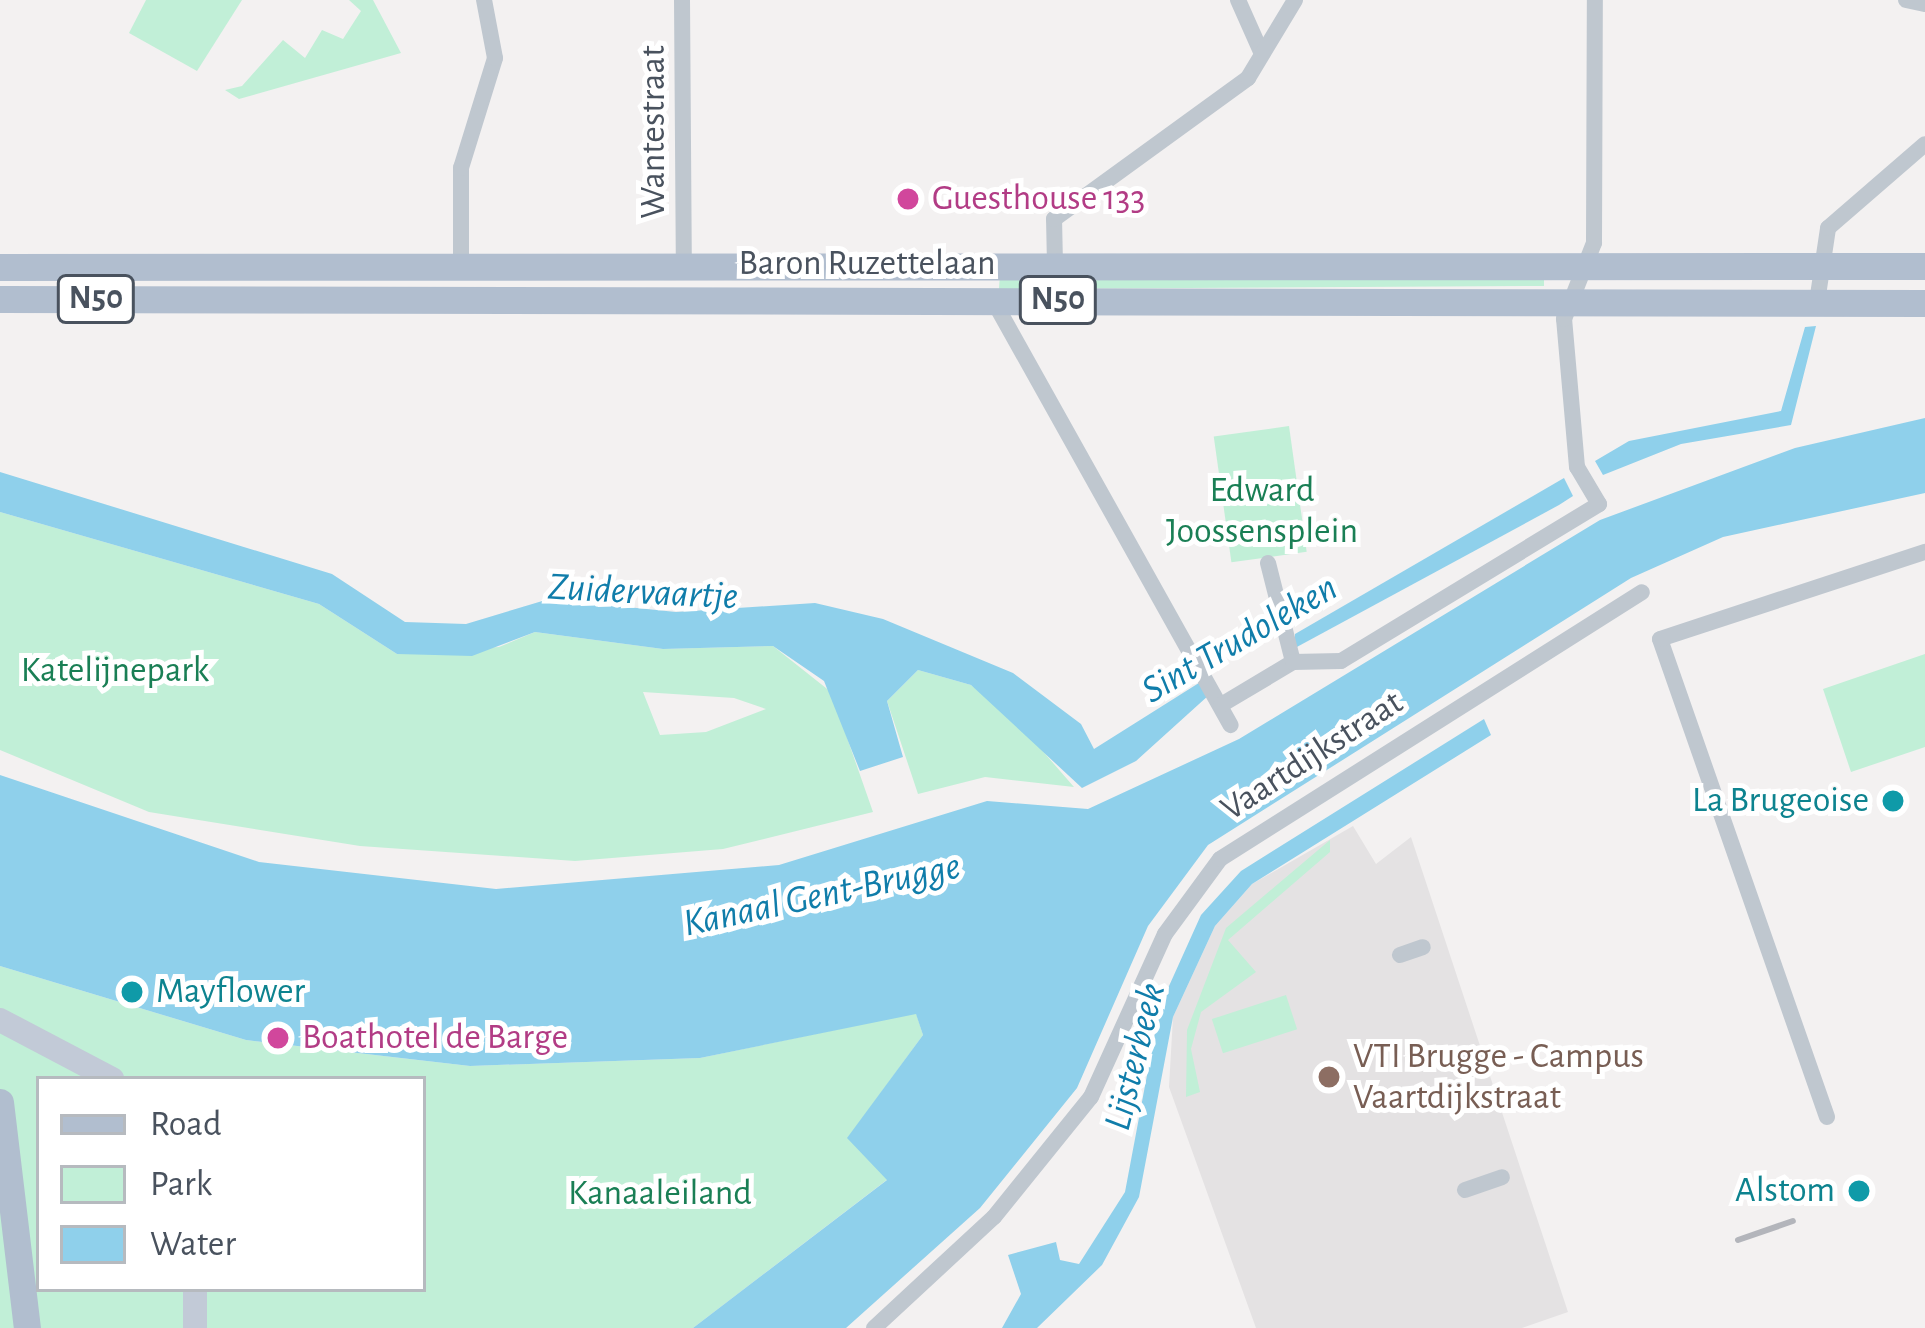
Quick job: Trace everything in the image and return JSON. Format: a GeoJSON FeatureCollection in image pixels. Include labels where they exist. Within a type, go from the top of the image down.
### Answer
{"type":"FeatureCollection","features":[{"type":"Feature","properties":{"kind":"main road"},"geometry":{"type":"LineString","coordinates":[[461,264],[465,300]]}},
{"type":"Feature","properties":{"kind":"main road"},"geometry":{"type":"LineString","coordinates":[[659,299],[680,264]]}},
{"type":"Feature","properties":{"kind":"main road","name":"Baron Ruzettelaan"},"geometry":{"type":"LineString","coordinates":[[0,267],[1921,266]]}},
{"type":"Feature","properties":{"kind":"main road","name":"Baron Ruzettelaan"},"geometry":{"type":"LineString","coordinates":[[0,299],[307,300],[411,290],[465,300],[1922,302]]}},
{"type":"Feature","properties":{"kind":"main road"},"geometry":{"type":"LineString","coordinates":[[0,1102],[27,1328]]}},
{"type":"Feature","properties":{"kind":"street"},"geometry":{"type":"LineString","coordinates":[[461,264],[461,168],[495,58],[484,0]]}},
{"type":"Feature","properties":{"kind":"street","name":"Wantestraat"},"geometry":{"type":"LineString","coordinates":[[680,264],[682,0]]}},
{"type":"Feature","properties":{"kind":"street"},"geometry":{"type":"LineString","coordinates":[[1238,0],[1262,54]]}},
{"type":"Feature","properties":{"kind":"street"},"geometry":{"type":"LineString","coordinates":[[1055,265],[1054,219],[1248,78],[1295,0]]}},
{"type":"Feature","properties":{"kind":"street"},"geometry":{"type":"LineString","coordinates":[[1214,693],[1288,651],[1341,661],[1600,505],[1577,466],[1571,301],[1585,266],[1595,0]]}},
{"type":"Feature","properties":{"kind":"street"},"geometry":{"type":"LineString","coordinates":[[1906,0],[1925,4]]}},
{"type":"Feature","properties":{"kind":"street"},"geometry":{"type":"LineString","coordinates":[[1817,302],[1828,228],[1925,144]]}},
{"type":"Feature","properties":{"kind":"street","name":"N50"},"geometry":{"type":"LineString","coordinates":[[1921,266],[1899,284],[1922,302]]}},
{"type":"Feature","properties":{"kind":"street"},"geometry":{"type":"LineString","coordinates":[[994,300],[1231,725]]}},
{"type":"Feature","properties":{"kind":"street"},"geometry":{"type":"LineString","coordinates":[[1827,1117],[1660,639],[1925,552]]}},
{"type":"Feature","properties":{"kind":"street"},"geometry":{"type":"LineString","coordinates":[[1268,563],[1288,651]]}},
{"type":"Feature","properties":{"kind":"street","name":"Vaartdijkstraat"},"geometry":{"type":"LineString","coordinates":[[874,1328],[994,1217],[1090,1097],[1165,934],[1220,859],[1642,592]]}},
{"type":"Feature","properties":{"kind":"street"},"geometry":{"type":"LineString","coordinates":[[1400,956],[1423,947]]}},
{"type":"Feature","properties":{"kind":"street"},"geometry":{"type":"LineString","coordinates":[[0,1020],[106,1076]]}},
{"type":"Feature","properties":{"kind":"street"},"geometry":{"type":"LineString","coordinates":[[1465,1190],[1502,1177]]}},
{"type":"Feature","properties":{"kind":"street"},"geometry":{"type":"LineString","coordinates":[[195,1292],[195,1328]]}},
{"type":"Feature","properties":{"kind":"shaded area","name":"VTI Brugge - Campus Vaartdijkstraat"},"geometry":{"type":"Polygon","coordinates":[[[1353,826],[1376,864],[1411,837],[1568,1312],[1522,1328],[1256,1328],[1169,1087],[1173,1017],[1215,926],[1252,884],[1353,826]]]}},
{"type":"Feature","properties":{"kind":"green space"},"geometry":{"type":"Polygon","coordinates":[[[146,0],[242,0],[197,71],[129,33],[146,0]]]}},
{"type":"Feature","properties":{"kind":"green space"},"geometry":{"type":"Polygon","coordinates":[[[349,0],[373,0],[401,53],[239,99],[225,90],[242,86],[283,40],[305,58],[322,30],[343,39],[361,11],[349,0]]]}},
{"type":"Feature","properties":{"kind":"green space"},"geometry":{"type":"Polygon","coordinates":[[[1000,274],[1544,279],[1544,286],[999,289],[1000,274]]]}},
{"type":"Feature","properties":{"kind":"green space","name":"Edward Joossensplein"},"geometry":{"type":"Polygon","coordinates":[[[1289,426],[1307,552],[1231,562],[1214,437],[1289,426]]]}},
{"type":"Feature","properties":{"kind":"green space","name":"Katelijnepark"},"geometry":{"type":"Polygon","coordinates":[[[0,512],[319,604],[397,654],[499,647],[535,632],[663,649],[773,646],[831,692],[873,812],[723,849],[575,861],[360,846],[149,812],[0,750],[0,512]],[[643,692],[660,735],[706,732],[766,709],[734,698],[643,692]]]}},
{"type":"Feature","properties":{"kind":"green space"},"geometry":{"type":"Polygon","coordinates":[[[1925,654],[1925,747],[1851,772],[1823,689],[1925,654]]]}},
{"type":"Feature","properties":{"kind":"green space"},"geometry":{"type":"Polygon","coordinates":[[[918,670],[971,685],[1013,717],[1074,787],[985,777],[918,794],[887,701],[918,670]]]}},
{"type":"Feature","properties":{"kind":"green space"},"geometry":{"type":"Polygon","coordinates":[[[1330,840],[1330,852],[1228,940],[1256,972],[1201,1012],[1191,1049],[1200,1092],[1186,1097],[1187,1030],[1226,928],[1330,840]]]}},
{"type":"Feature","properties":{"kind":"green space","name":"Kanaaleiland"},"geometry":{"type":"Polygon","coordinates":[[[0,966],[246,1040],[470,1066],[700,1058],[916,1013],[923,1035],[848,1138],[888,1179],[693,1328],[0,1328],[0,966]]]}},
{"type":"Feature","properties":{"kind":"green space"},"geometry":{"type":"Polygon","coordinates":[[[1286,995],[1297,1029],[1223,1053],[1212,1019],[1286,995]]]}},
{"type":"Feature","properties":{"kind":"water"},"geometry":{"type":"Polygon","coordinates":[[[1816,326],[1791,425],[1681,444],[1603,475],[1595,461],[1629,441],[1781,411],[1805,327],[1816,326]]]}},
{"type":"Feature","properties":{"kind":"water","name":"Kanaal Gent-Brugge"},"geometry":{"type":"Polygon","coordinates":[[[1925,418],[1925,493],[1723,537],[1631,578],[1208,845],[1148,926],[1077,1088],[980,1208],[846,1328],[693,1328],[887,1180],[847,1138],[923,1035],[916,1014],[700,1058],[470,1066],[246,1040],[0,966],[0,775],[259,862],[496,889],[779,865],[987,801],[1088,809],[1239,739],[1600,520],[1795,448],[1925,418]]]}},
{"type":"Feature","properties":{"kind":"water"},"geometry":{"type":"Polygon","coordinates":[[[0,472],[332,574],[405,622],[466,624],[549,599],[676,612],[815,603],[883,619],[1013,673],[1081,724],[1094,749],[1202,681],[1209,695],[1136,761],[1082,788],[971,685],[918,670],[887,701],[903,757],[860,771],[824,681],[773,646],[663,649],[535,632],[472,656],[397,654],[319,604],[0,512],[0,472]]]}},
{"type":"Feature","properties":{"kind":"water"},"geometry":{"type":"Polygon","coordinates":[[[1564,478],[1573,496],[1559,505],[1295,648],[1295,634],[1564,478]]]}},
{"type":"Feature","properties":{"kind":"water"},"geometry":{"type":"Polygon","coordinates":[[[1484,719],[1491,735],[1252,884],[1215,926],[1173,1017],[1139,1197],[1102,1265],[1037,1328],[1002,1328],[1021,1294],[1008,1255],[1056,1242],[1060,1260],[1079,1264],[1125,1192],[1160,1006],[1201,915],[1241,871],[1484,719]]]}},
{"type":"Feature","properties":{"kind":"railway"},"geometry":{"type":"LineString","coordinates":[[1738,1240],[1793,1221]]}},
{"type":"Feature","properties":{"kind":"place","name":"Guesthouse 133"},"geometry":{"type":"Point","coordinates":[908,199]}},
{"type":"Feature","properties":{"kind":"place","name":"La Brugeoise"},"geometry":{"type":"Point","coordinates":[1893,801]}},
{"type":"Feature","properties":{"kind":"place","name":"Mayflower"},"geometry":{"type":"Point","coordinates":[132,992]}},
{"type":"Feature","properties":{"kind":"place","name":"Boathotel de Barge"},"geometry":{"type":"Point","coordinates":[278,1038]}},
{"type":"Feature","properties":{"kind":"place","name":"VTI Brugge - Campus Vaartdijkstraat"},"geometry":{"type":"Point","coordinates":[1329,1077]}},
{"type":"Feature","properties":{"kind":"place","name":"Alstom"},"geometry":{"type":"Point","coordinates":[1859,1191]}},
{"type":"Feature","properties":{"kind":"water label","name":"Zuidervaartje"},"geometry":{"type":"Point","coordinates":[643,593]}},
{"type":"Feature","properties":{"kind":"water label","name":"Sint Trudoleken"},"geometry":{"type":"Point","coordinates":[1240,640]}},
{"type":"Feature","properties":{"kind":"water label","name":"Lijsterbeek"},"geometry":{"type":"Point","coordinates":[1136,1057]}}]}
